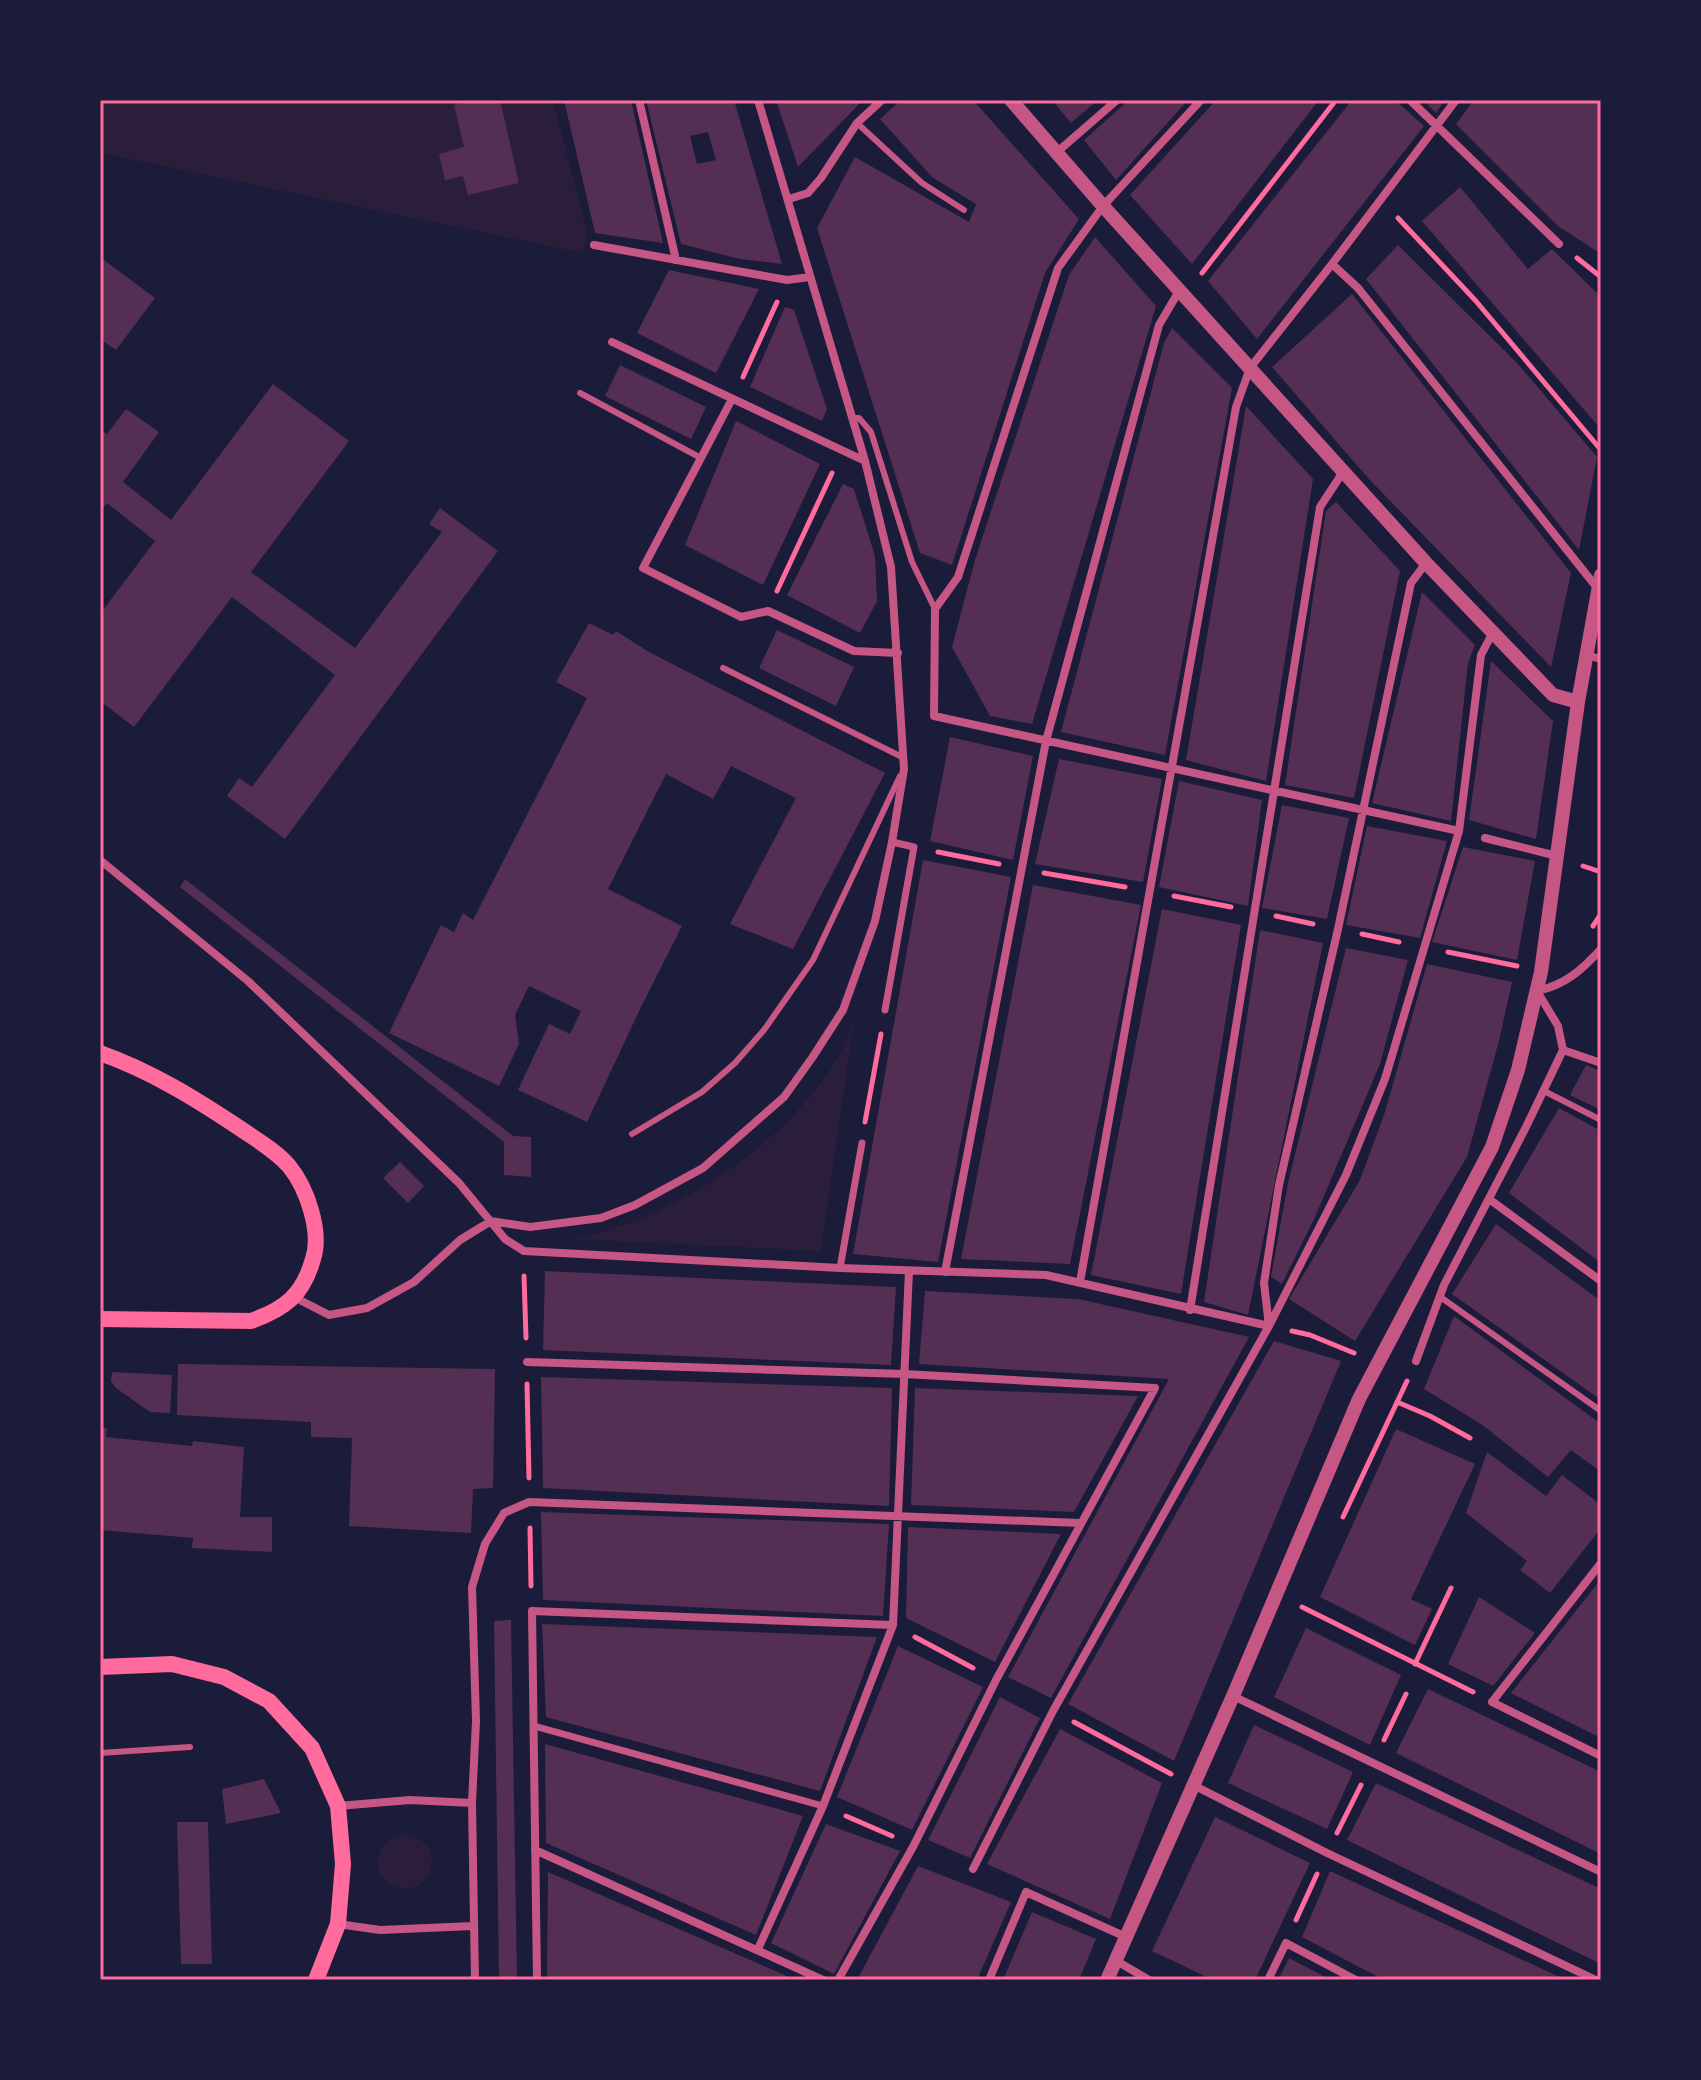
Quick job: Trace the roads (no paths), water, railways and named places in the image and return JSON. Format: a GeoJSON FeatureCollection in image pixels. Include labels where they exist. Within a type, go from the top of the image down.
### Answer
{"type":"FeatureCollection","features":[{"type":"Feature","properties":{"kind":"main road"},"geometry":{"type":"LineString","coordinates":[[100,1053],[188,1094],[265,1145],[290,1167],[306,1197],[314,1225],[315,1253],[308,1276],[294,1297],[275,1312],[251,1321],[100,1319]]}},
{"type":"Feature","properties":{"kind":"main road"},"geometry":{"type":"LineString","coordinates":[[100,1667],[172,1664],[224,1677],[269,1701],[312,1748],[338,1806],[343,1864],[338,1924],[316,1980]]}},
{"type":"Feature","properties":{"kind":"street"},"geometry":{"type":"LineString","coordinates":[[639,100],[676,260]]}},
{"type":"Feature","properties":{"kind":"street"},"geometry":{"type":"LineString","coordinates":[[294,1297],[329,1315],[367,1308],[414,1282],[460,1240],[491,1221],[530,1227],[563,1225],[601,1218],[635,1205],[703,1168],[784,1097],[843,1010],[875,921],[904,769],[891,567],[865,461],[758,100]]}},
{"type":"Feature","properties":{"kind":"street"},"geometry":{"type":"LineString","coordinates":[[789,199],[808,193],[857,123],[882,100]]}},
{"type":"Feature","properties":{"kind":"street"},"geometry":{"type":"LineString","coordinates":[[1011,100],[1426,563],[1553,695],[1578,702]]}},
{"type":"Feature","properties":{"kind":"street"},"geometry":{"type":"LineString","coordinates":[[1056,153],[1117,100]]}},
{"type":"Feature","properties":{"kind":"street"},"geometry":{"type":"LineString","coordinates":[[1201,100],[1103,206],[1058,268],[958,577],[935,609],[934,716],[1459,831]]}},
{"type":"Feature","properties":{"kind":"street"},"geometry":{"type":"LineString","coordinates":[[1410,100],[1559,244]]}},
{"type":"Feature","properties":{"kind":"street"},"geometry":{"type":"LineString","coordinates":[[1080,1282],[1236,407],[1250,368],[1456,100]]}},
{"type":"Feature","properties":{"kind":"street"},"geometry":{"type":"LineString","coordinates":[[594,245],[787,280],[810,277]]}},
{"type":"Feature","properties":{"kind":"street"},"geometry":{"type":"LineString","coordinates":[[1107,1980],[1233,1696],[1359,1399],[1492,1147],[1518,1070],[1537,991],[1578,702],[1594,657],[1600,582],[1358,288],[1332,264]]}},
{"type":"Feature","properties":{"kind":"street"},"geometry":{"type":"LineString","coordinates":[[945,1272],[1046,741],[1159,325],[1179,291]]}},
{"type":"Feature","properties":{"kind":"street"},"geometry":{"type":"LineString","coordinates":[[612,342],[865,461]]}},
{"type":"Feature","properties":{"kind":"street"},"geometry":{"type":"LineString","coordinates":[[732,399],[643,568],[741,617],[768,611],[854,651],[898,653]]}},
{"type":"Feature","properties":{"kind":"street"},"geometry":{"type":"LineString","coordinates":[[1190,1310],[1320,507],[1343,472]]}},
{"type":"Feature","properties":{"kind":"street"},"geometry":{"type":"LineString","coordinates":[[1269,1326],[1264,1283],[1279,1185],[1338,929],[1411,583],[1426,563]]}},
{"type":"Feature","properties":{"kind":"street"},"geometry":{"type":"LineString","coordinates":[[973,1869],[1053,1711],[1269,1326],[1352,1162],[1385,1079],[1459,831],[1481,655],[1494,631]]}},
{"type":"Feature","properties":{"kind":"street"},"geometry":{"type":"LineString","coordinates":[[1485,838],[1557,856]]}},
{"type":"Feature","properties":{"kind":"street"},"geometry":{"type":"LineString","coordinates":[[885,1010],[914,847],[892,842]]}},
{"type":"Feature","properties":{"kind":"street"},"geometry":{"type":"LineString","coordinates":[[100,860],[248,981],[459,1183],[505,1239],[524,1251],[840,1268],[1046,1275],[1269,1326]]}},
{"type":"Feature","properties":{"kind":"street"},"geometry":{"type":"LineString","coordinates":[[1537,991],[1555,987],[1581,972],[1601,949]]}},
{"type":"Feature","properties":{"kind":"street"},"geometry":{"type":"LineString","coordinates":[[1416,1361],[1439,1296],[1563,1050],[1558,1026],[1537,991]]}},
{"type":"Feature","properties":{"kind":"street"},"geometry":{"type":"LineString","coordinates":[[1563,1050],[1601,1063]]}},
{"type":"Feature","properties":{"kind":"street"},"geometry":{"type":"LineString","coordinates":[[840,1268],[862,1143]]}},
{"type":"Feature","properties":{"kind":"street"},"geometry":{"type":"LineString","coordinates":[[1489,1199],[1601,1281]]}},
{"type":"Feature","properties":{"kind":"street"},"geometry":{"type":"LineString","coordinates":[[758,1949],[823,1806],[893,1625],[909,1271]]}},
{"type":"Feature","properties":{"kind":"street"},"geometry":{"type":"LineString","coordinates":[[527,1362],[904,1374],[1155,1388],[996,1680],[914,1845],[838,1980]]}},
{"type":"Feature","properties":{"kind":"street"},"geometry":{"type":"LineString","coordinates":[[475,1980],[472,1803],[476,1721],[472,1587],[485,1544],[504,1513],[529,1502],[1080,1523]]}},
{"type":"Feature","properties":{"kind":"street"},"geometry":{"type":"LineString","coordinates":[[1601,1563],[1492,1702],[1601,1756]]}},
{"type":"Feature","properties":{"kind":"street"},"geometry":{"type":"LineString","coordinates":[[537,1980],[532,1611],[893,1625]]}},
{"type":"Feature","properties":{"kind":"street"},"geometry":{"type":"LineString","coordinates":[[1233,1696],[1601,1872]]}},
{"type":"Feature","properties":{"kind":"street"},"geometry":{"type":"LineString","coordinates":[[534,1726],[823,1806]]}},
{"type":"Feature","properties":{"kind":"street"},"geometry":{"type":"LineString","coordinates":[[1193,1785],[1327,1853],[1596,1980]]}},
{"type":"Feature","properties":{"kind":"street"},"geometry":{"type":"LineString","coordinates":[[338,1806],[410,1800],[472,1803]]}},
{"type":"Feature","properties":{"kind":"street"},"geometry":{"type":"LineString","coordinates":[[535,1850],[823,1980]]}},
{"type":"Feature","properties":{"kind":"street"},"geometry":{"type":"LineString","coordinates":[[989,1980],[1026,1892],[1126,1937]]}},
{"type":"Feature","properties":{"kind":"street"},"geometry":{"type":"LineString","coordinates":[[338,1924],[380,1930],[473,1926]]}},
{"type":"Feature","properties":{"kind":"street"},"geometry":{"type":"LineString","coordinates":[[1268,1980],[1286,1943],[1356,1980]]}},
{"type":"Feature","properties":{"kind":"street"},"geometry":{"type":"LineString","coordinates":[[1115,1960],[1149,1980]]}},
{"type":"Feature","properties":{"kind":"lane"},"geometry":{"type":"LineString","coordinates":[[857,123],[922,183],[964,210]]}},
{"type":"Feature","properties":{"kind":"lane"},"geometry":{"type":"LineString","coordinates":[[580,393],[701,458]]}},
{"type":"Feature","properties":{"kind":"lane"},"geometry":{"type":"LineString","coordinates":[[852,418],[859,418],[871,432],[912,562],[935,609]]}},
{"type":"Feature","properties":{"kind":"lane"},"geometry":{"type":"LineString","coordinates":[[723,668],[902,757]]}},
{"type":"Feature","properties":{"kind":"lane"},"geometry":{"type":"LineString","coordinates":[[632,1134],[702,1092],[735,1063],[764,1030],[813,960],[904,769]]}},
{"type":"Feature","properties":{"kind":"lane"},"geometry":{"type":"LineString","coordinates":[[1544,1091],[1601,1120]]}},
{"type":"Feature","properties":{"kind":"lane"},"geometry":{"type":"LineString","coordinates":[[1439,1296],[1601,1411]]}},
{"type":"Feature","properties":{"kind":"lane"},"geometry":{"type":"LineString","coordinates":[[100,1753],[190,1747]]}}]}
